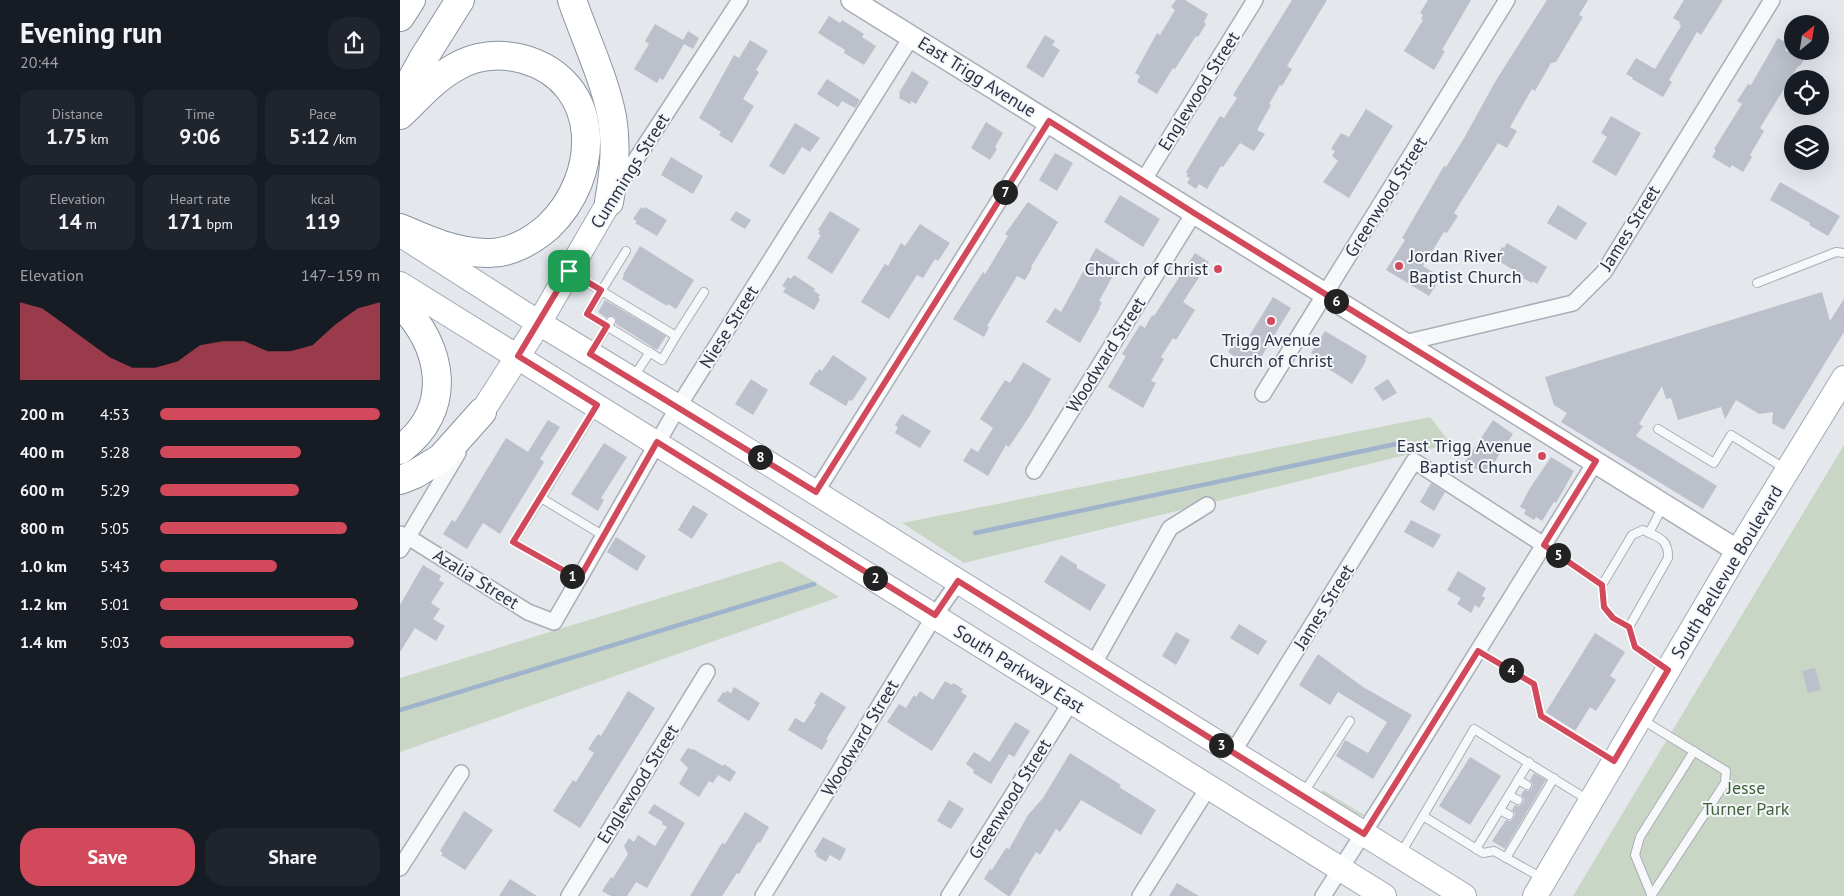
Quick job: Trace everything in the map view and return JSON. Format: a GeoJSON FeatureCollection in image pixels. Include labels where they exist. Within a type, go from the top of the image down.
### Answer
{"type":"FeatureCollection","features":[{"type":"Feature","properties":{"kind":"highway"},"geometry":{"type":"LineString","coordinates":[[400,17],[411,0]]}},
{"type":"Feature","properties":{"kind":"highway"},"geometry":{"type":"LineString","coordinates":[[400,101],[423,59],[460,0]]}},
{"type":"Feature","properties":{"kind":"highway"},"geometry":{"type":"LineString","coordinates":[[572,0],[612,118],[614,169],[609,202]]}},
{"type":"Feature","properties":{"kind":"highway"},"geometry":{"type":"LineString","coordinates":[[400,115],[428,87],[455,67],[478,58],[514,56],[551,72],[565,85],[576,101],[582,115],[587,141],[583,170],[566,206],[544,230],[519,246],[498,252],[475,252],[446,246],[400,228]]}},
{"type":"Feature","properties":{"kind":"highway"},"geometry":{"type":"LineString","coordinates":[[400,303],[417,321],[428,341],[434,356],[437,377],[435,397],[430,413],[416,436],[400,450]]}},
{"type":"Feature","properties":{"kind":"highway"},"geometry":{"type":"LineString","coordinates":[[400,480],[415,474],[440,458],[482,412]]}},
{"type":"Feature","properties":{"kind":"main road","name":"Cummings Street"},"geometry":{"type":"LineString","coordinates":[[482,412],[539,323],[609,202]]}},
{"type":"Feature","properties":{"kind":"main road"},"geometry":{"type":"LineString","coordinates":[[400,234],[539,323],[816,492],[1464,896]]}},
{"type":"Feature","properties":{"kind":"main road","name":"South Parkway East"},"geometry":{"type":"LineString","coordinates":[[400,284],[657,442],[1208,788],[1384,896]]}},
{"type":"Feature","properties":{"kind":"main road","name":"South Bellevue Boulevard"},"geometry":{"type":"LineString","coordinates":[[1539,887],[1738,551],[1844,378]]}},
{"type":"Feature","properties":{"kind":"street","name":"Cummings Street"},"geometry":{"type":"LineString","coordinates":[[609,202],[740,0]]}},
{"type":"Feature","properties":{"kind":"street","name":"East Trigg Avenue"},"geometry":{"type":"LineString","coordinates":[[852,0],[1738,551]]}},
{"type":"Feature","properties":{"kind":"street","name":"Englewood Street"},"geometry":{"type":"LineString","coordinates":[[1143,181],[1255,0]]}},
{"type":"Feature","properties":{"kind":"street","name":"Greenwood Street"},"geometry":{"type":"LineString","coordinates":[[1263,394],[1508,0]]}},
{"type":"Feature","properties":{"kind":"street","name":"James Street"},"geometry":{"type":"LineString","coordinates":[[1404,343],[1573,303],[1604,272],[1772,0]]}},
{"type":"Feature","properties":{"kind":"street","name":"Niese Street"},"geometry":{"type":"LineString","coordinates":[[554,622],[678,407],[912,36]]}},
{"type":"Feature","properties":{"kind":"street"},"geometry":{"type":"LineString","coordinates":[[816,492],[1049,121]]}},
{"type":"Feature","properties":{"kind":"street","name":"Woodward Street"},"geometry":{"type":"LineString","coordinates":[[1034,471],[1194,213]]}},
{"type":"Feature","properties":{"kind":"street","name":"Cummings Street"},"geometry":{"type":"LineString","coordinates":[[400,550],[404,535],[482,412]]}},
{"type":"Feature","properties":{"kind":"street","name":"James Street"},"geometry":{"type":"LineString","coordinates":[[1233,752],[1414,461],[1544,545]]}},
{"type":"Feature","properties":{"kind":"street"},"geometry":{"type":"LineString","coordinates":[[1323,896],[1364,834],[1596,461]]}},
{"type":"Feature","properties":{"kind":"street"},"geometry":{"type":"LineString","coordinates":[[1093,665],[1170,528],[1207,505]]}},
{"type":"Feature","properties":{"kind":"street","name":"Azalia Street"},"geometry":{"type":"LineString","coordinates":[[404,535],[528,612],[554,622]]}},
{"type":"Feature","properties":{"kind":"street","name":"Woodward Street"},"geometry":{"type":"LineString","coordinates":[[763,896],[935,615],[958,581]]}},
{"type":"Feature","properties":{"kind":"street","name":"Englewood Street"},"geometry":{"type":"LineString","coordinates":[[569,896],[707,672]]}},
{"type":"Feature","properties":{"kind":"street","name":"Greenwood Street"},"geometry":{"type":"LineString","coordinates":[[949,896],[1071,702]]}},
{"type":"Feature","properties":{"kind":"street"},"geometry":{"type":"LineString","coordinates":[[400,868],[461,773]]}},
{"type":"Feature","properties":{"kind":"street"},"geometry":{"type":"LineString","coordinates":[[1140,896],[1208,788]]}},
{"type":"Feature","properties":{"kind":"lane"},"geometry":{"type":"LineString","coordinates":[[626,251],[587,314],[609,323],[639,342],[662,360],[704,292]]}},
{"type":"Feature","properties":{"kind":"lane"},"geometry":{"type":"LineString","coordinates":[[1757,283],[1836,252],[1844,254]]}},
{"type":"Feature","properties":{"kind":"lane"},"geometry":{"type":"LineString","coordinates":[[569,271],[601,290],[636,315],[676,336]]}},
{"type":"Feature","properties":{"kind":"lane"},"geometry":{"type":"LineString","coordinates":[[590,354],[609,323]]}},
{"type":"Feature","properties":{"kind":"lane"},"geometry":{"type":"LineString","coordinates":[[632,380],[650,352]]}},
{"type":"Feature","properties":{"kind":"lane"},"geometry":{"type":"LineString","coordinates":[[579,579],[513,542],[597,405]]}},
{"type":"Feature","properties":{"kind":"lane"},"geometry":{"type":"LineString","coordinates":[[1658,429],[1714,463],[1731,435],[1788,470]]}},
{"type":"Feature","properties":{"kind":"lane"},"geometry":{"type":"LineString","coordinates":[[541,498],[604,536]]}},
{"type":"Feature","properties":{"kind":"lane"},"geometry":{"type":"LineString","coordinates":[[1649,533],[1664,504]]}},
{"type":"Feature","properties":{"kind":"lane"},"geometry":{"type":"LineString","coordinates":[[1629,627],[1668,558],[1668,550],[1662,538],[1643,530],[1632,535],[1602,585],[1604,607],[1613,618],[1629,627],[1635,647],[1668,670]]}},
{"type":"Feature","properties":{"kind":"lane"},"geometry":{"type":"LineString","coordinates":[[1544,545],[1602,585]]}},
{"type":"Feature","properties":{"kind":"lane"},"geometry":{"type":"LineString","coordinates":[[1478,651],[1534,684],[1541,716],[1614,761]]}},
{"type":"Feature","properties":{"kind":"lane"},"geometry":{"type":"LineString","coordinates":[[1639,718],[1694,751],[1726,771],[1725,783],[1651,895],[1634,854],[1640,837],[1694,751]]}},
{"type":"Feature","properties":{"kind":"lane"},"geometry":{"type":"LineString","coordinates":[[1302,795],[1350,721]]}},
{"type":"Feature","properties":{"kind":"lane"},"geometry":{"type":"LineString","coordinates":[[1400,856],[1474,729],[1590,801]]}},
{"type":"Feature","properties":{"kind":"lane"},"geometry":{"type":"LineString","coordinates":[[1476,849],[1529,762]]}},
{"type":"Feature","properties":{"kind":"lane"},"geometry":{"type":"LineString","coordinates":[[1506,858],[1515,838],[1554,778]]}},
{"type":"Feature","properties":{"kind":"lane"},"geometry":{"type":"LineString","coordinates":[[1518,780],[1527,785]]}},
{"type":"Feature","properties":{"kind":"lane"},"geometry":{"type":"LineString","coordinates":[[1509,795],[1518,800]]}},
{"type":"Feature","properties":{"kind":"lane"},"geometry":{"type":"LineString","coordinates":[[1500,810],[1509,815]]}},
{"type":"Feature","properties":{"kind":"lane"},"geometry":{"type":"LineString","coordinates":[[1423,816],[1483,853],[1494,851],[1506,858],[1539,887]]}},
{"type":"Feature","properties":{"kind":"lane"},"geometry":{"type":"LineString","coordinates":[[1491,824],[1500,829]]}},
{"type":"Feature","properties":{"kind":"green space"},"geometry":{"type":"Polygon","coordinates":[[[1430,417],[1451,444],[964,563],[902,523],[1430,417]]]}},
{"type":"Feature","properties":{"kind":"green space","name":"Jesse Turner Park"},"geometry":{"type":"Polygon","coordinates":[[[1844,445],[1844,896],[1573,896],[1844,445]]]}},
{"type":"Feature","properties":{"kind":"green space"},"geometry":{"type":"Polygon","coordinates":[[[781,561],[839,597],[400,752],[400,678],[781,561]]]}},
{"type":"Feature","properties":{"kind":"green space"},"geometry":{"type":"Polygon","coordinates":[[[1323,790],[1364,816],[1356,815],[1321,793],[1323,790]]]}},
{"type":"Feature","properties":{"kind":"building"},"geometry":{"type":"Polygon","coordinates":[[[1176,0],[1185,0],[1208,14],[1204,22],[1206,24],[1175,69],[1173,68],[1157,94],[1137,82],[1140,76],[1135,73],[1157,33],[1160,35],[1175,10],[1171,7],[1176,0]]]}},
{"type":"Feature","properties":{"kind":"building"},"geometry":{"type":"Polygon","coordinates":[[[1292,0],[1327,0],[1287,66],[1292,69],[1269,104],[1271,105],[1257,130],[1265,134],[1254,151],[1240,143],[1223,167],[1221,166],[1207,189],[1199,184],[1196,189],[1187,183],[1190,178],[1186,176],[1188,174],[1186,172],[1220,116],[1224,118],[1237,98],[1233,95],[1292,0]]]}},
{"type":"Feature","properties":{"kind":"building"},"geometry":{"type":"Polygon","coordinates":[[[1428,0],[1471,0],[1442,50],[1445,51],[1434,70],[1404,51],[1423,20],[1421,19],[1423,15],[1420,13],[1428,0]]]}},
{"type":"Feature","properties":{"kind":"building"},"geometry":{"type":"Polygon","coordinates":[[[1547,0],[1588,0],[1579,15],[1583,17],[1556,62],[1551,63],[1535,91],[1532,89],[1510,127],[1517,131],[1507,148],[1498,143],[1454,213],[1458,216],[1447,233],[1444,232],[1423,266],[1441,277],[1429,296],[1386,270],[1405,240],[1402,238],[1444,166],[1446,167],[1463,140],[1495,82],[1547,0]]]}},
{"type":"Feature","properties":{"kind":"building"},"geometry":{"type":"Polygon","coordinates":[[[1684,0],[1723,0],[1701,35],[1697,32],[1669,80],[1672,82],[1663,97],[1626,74],[1636,58],[1655,69],[1681,26],[1680,22],[1673,18],[1684,0]]]}},
{"type":"Feature","properties":{"kind":"building"},"geometry":{"type":"Polygon","coordinates":[[[829,16],[840,23],[842,20],[864,34],[862,37],[876,46],[864,65],[844,53],[845,50],[818,33],[829,16]]]}},
{"type":"Feature","properties":{"kind":"building"},"geometry":{"type":"Polygon","coordinates":[[[655,24],[683,40],[688,31],[699,38],[693,49],[684,44],[663,80],[660,78],[657,83],[634,69],[649,44],[645,41],[655,24]]]}},
{"type":"Feature","properties":{"kind":"building"},"geometry":{"type":"Polygon","coordinates":[[[1045,35],[1055,41],[1052,45],[1060,50],[1043,78],[1026,67],[1045,35]]]}},
{"type":"Feature","properties":{"kind":"building"},"geometry":{"type":"Polygon","coordinates":[[[1778,38],[1784,41],[1784,60],[1804,60],[1796,70],[1784,70],[1784,89],[1760,128],[1764,131],[1750,155],[1752,157],[1743,172],[1732,165],[1730,168],[1712,157],[1716,150],[1714,149],[1742,104],[1737,101],[1748,84],[1751,85],[1778,38]]]}},
{"type":"Feature","properties":{"kind":"building"},"geometry":{"type":"Polygon","coordinates":[[[750,40],[768,51],[756,70],[759,72],[743,99],[754,106],[732,143],[719,135],[721,132],[699,118],[734,55],[739,58],[750,40]]]}},
{"type":"Feature","properties":{"kind":"building"},"geometry":{"type":"Polygon","coordinates":[[[912,71],[929,82],[916,104],[911,101],[910,104],[899,98],[899,93],[912,71]]]}},
{"type":"Feature","properties":{"kind":"building"},"geometry":{"type":"Polygon","coordinates":[[[827,79],[860,100],[855,108],[842,101],[838,107],[817,94],[827,79]]]}},
{"type":"Feature","properties":{"kind":"building"},"geometry":{"type":"Polygon","coordinates":[[[1366,109],[1393,126],[1349,198],[1323,182],[1338,161],[1332,156],[1335,151],[1331,149],[1341,133],[1349,137],[1366,109]]]}},
{"type":"Feature","properties":{"kind":"building"},"geometry":{"type":"Polygon","coordinates":[[[1611,116],[1641,133],[1616,176],[1592,162],[1607,137],[1601,133],[1611,116]]]}},
{"type":"Feature","properties":{"kind":"building"},"geometry":{"type":"Polygon","coordinates":[[[986,122],[1003,133],[995,147],[997,149],[990,160],[971,148],[986,122]]]}},
{"type":"Feature","properties":{"kind":"building"},"geometry":{"type":"Polygon","coordinates":[[[795,123],[820,138],[810,152],[802,147],[784,175],[769,166],[795,123]]]}},
{"type":"Feature","properties":{"kind":"building"},"geometry":{"type":"Polygon","coordinates":[[[1055,153],[1073,163],[1057,191],[1039,180],[1055,153]]]}},
{"type":"Feature","properties":{"kind":"building"},"geometry":{"type":"Polygon","coordinates":[[[671,157],[703,176],[693,194],[661,175],[671,157]]]}},
{"type":"Feature","properties":{"kind":"building"},"geometry":{"type":"Polygon","coordinates":[[[1780,182],[1840,216],[1828,236],[1809,225],[1810,223],[1770,200],[1780,182]]]}},
{"type":"Feature","properties":{"kind":"building"},"geometry":{"type":"Polygon","coordinates":[[[1120,195],[1160,219],[1143,247],[1104,222],[1120,195]]]}},
{"type":"Feature","properties":{"kind":"building"},"geometry":{"type":"Polygon","coordinates":[[[1028,202],[1058,222],[1025,280],[1017,276],[987,326],[989,327],[984,337],[953,319],[983,272],[985,274],[1008,236],[1005,234],[1028,202]]]}},
{"type":"Feature","properties":{"kind":"building"},"geometry":{"type":"Polygon","coordinates":[[[1558,205],[1587,223],[1576,240],[1547,223],[1558,205]]]}},
{"type":"Feature","properties":{"kind":"building"},"geometry":{"type":"Polygon","coordinates":[[[641,207],[644,209],[645,207],[667,220],[657,236],[635,223],[637,221],[633,219],[641,207]]]}},
{"type":"Feature","properties":{"kind":"building"},"geometry":{"type":"Polygon","coordinates":[[[736,211],[751,220],[745,229],[730,220],[736,211]]]}},
{"type":"Feature","properties":{"kind":"building"},"geometry":{"type":"Polygon","coordinates":[[[830,211],[860,229],[832,274],[807,258],[821,235],[818,234],[820,231],[818,230],[830,211]]]}},
{"type":"Feature","properties":{"kind":"building"},"geometry":{"type":"Polygon","coordinates":[[[920,224],[950,243],[938,261],[935,259],[923,278],[917,275],[889,319],[861,302],[885,264],[888,266],[901,243],[905,246],[920,224]]]}},
{"type":"Feature","properties":{"kind":"building"},"geometry":{"type":"Polygon","coordinates":[[[1507,243],[1547,267],[1537,284],[1523,278],[1524,276],[1495,259],[1502,247],[1504,248],[1507,243]]]}},
{"type":"Feature","properties":{"kind":"building"},"geometry":{"type":"Polygon","coordinates":[[[640,246],[694,280],[676,309],[668,304],[667,306],[622,279],[640,246]]]}},
{"type":"Feature","properties":{"kind":"building"},"geometry":{"type":"Polygon","coordinates":[[[1096,248],[1120,263],[1099,301],[1102,302],[1100,308],[1080,343],[1046,322],[1055,308],[1061,312],[1096,248]]]}},
{"type":"Feature","properties":{"kind":"building"},"geometry":{"type":"Polygon","coordinates":[[[1195,253],[1209,262],[1183,302],[1195,310],[1176,340],[1173,338],[1161,357],[1164,359],[1151,381],[1156,383],[1143,408],[1108,387],[1126,356],[1122,354],[1140,325],[1145,328],[1195,253]]]}},
{"type":"Feature","properties":{"kind":"building"},"geometry":{"type":"Polygon","coordinates":[[[794,275],[815,289],[814,291],[820,295],[814,310],[783,292],[786,288],[782,286],[788,277],[791,279],[794,275]]]}},
{"type":"Feature","properties":{"kind":"building"},"geometry":{"type":"Polygon","coordinates":[[[1822,292],[1830,321],[1844,299],[1844,332],[1784,430],[1772,423],[1773,412],[1759,414],[1736,400],[1725,419],[1721,407],[1678,420],[1671,398],[1666,399],[1662,386],[1639,424],[1643,426],[1636,436],[1717,486],[1703,509],[1561,422],[1567,413],[1554,405],[1545,377],[1822,292]]]}},
{"type":"Feature","properties":{"kind":"building"},"geometry":{"type":"Polygon","coordinates":[[[1273,297],[1291,308],[1254,369],[1228,352],[1236,339],[1245,343],[1273,297]]]}},
{"type":"Feature","properties":{"kind":"building"},"geometry":{"type":"Polygon","coordinates":[[[605,300],[666,336],[657,350],[616,324],[614,316],[606,318],[598,312],[605,300]]]}},
{"type":"Feature","properties":{"kind":"building"},"geometry":{"type":"Polygon","coordinates":[[[1325,331],[1367,356],[1352,384],[1327,368],[1328,363],[1311,353],[1325,331]]]}},
{"type":"Feature","properties":{"kind":"building"},"geometry":{"type":"Polygon","coordinates":[[[833,355],[867,378],[852,401],[849,400],[846,406],[809,384],[816,372],[819,369],[822,371],[833,355]]]}},
{"type":"Feature","properties":{"kind":"building"},"geometry":{"type":"Polygon","coordinates":[[[1023,362],[1051,379],[1029,417],[1009,447],[1006,445],[988,476],[963,461],[971,448],[978,452],[993,428],[980,419],[1005,380],[1010,383],[1023,362]]]}},
{"type":"Feature","properties":{"kind":"building"},"geometry":{"type":"Polygon","coordinates":[[[751,379],[768,390],[753,415],[735,404],[751,379]]]}},
{"type":"Feature","properties":{"kind":"building"},"geometry":{"type":"Polygon","coordinates":[[[1388,379],[1397,393],[1383,401],[1374,388],[1388,379]]]}},
{"type":"Feature","properties":{"kind":"building"},"geometry":{"type":"Polygon","coordinates":[[[902,414],[931,431],[920,448],[895,433],[898,427],[895,425],[902,414]]]}},
{"type":"Feature","properties":{"kind":"building"},"geometry":{"type":"Polygon","coordinates":[[[548,420],[560,427],[540,459],[544,462],[500,534],[483,523],[467,549],[443,534],[452,520],[455,522],[506,438],[528,452],[548,420]]]}},
{"type":"Feature","properties":{"kind":"building"},"geometry":{"type":"Polygon","coordinates":[[[1493,420],[1513,434],[1486,475],[1465,462],[1493,420]]]}},
{"type":"Feature","properties":{"kind":"building"},"geometry":{"type":"Polygon","coordinates":[[[604,443],[627,457],[601,498],[604,500],[598,511],[571,494],[604,443]]]}},
{"type":"Feature","properties":{"kind":"building"},"geometry":{"type":"Polygon","coordinates":[[[1551,457],[1574,471],[1556,503],[1554,502],[1542,521],[1536,517],[1534,520],[1524,514],[1526,510],[1520,507],[1530,488],[1551,457]]]}},
{"type":"Feature","properties":{"kind":"building"},"geometry":{"type":"Polygon","coordinates":[[[1431,483],[1445,492],[1434,511],[1420,502],[1431,483]]]}},
{"type":"Feature","properties":{"kind":"building"},"geometry":{"type":"Polygon","coordinates":[[[693,505],[708,514],[692,539],[678,530],[693,505]]]}},
{"type":"Feature","properties":{"kind":"building"},"geometry":{"type":"Polygon","coordinates":[[[1411,520],[1441,535],[1433,548],[1404,532],[1411,520]]]}},
{"type":"Feature","properties":{"kind":"building"},"geometry":{"type":"Polygon","coordinates":[[[616,537],[646,556],[637,571],[607,552],[616,537]]]}},
{"type":"Feature","properties":{"kind":"building"},"geometry":{"type":"Polygon","coordinates":[[[1061,555],[1077,565],[1077,568],[1106,585],[1090,611],[1044,582],[1061,555]]]}},
{"type":"Feature","properties":{"kind":"building"},"geometry":{"type":"Polygon","coordinates":[[[423,565],[441,576],[439,580],[444,583],[431,603],[440,609],[433,619],[445,626],[436,641],[415,628],[400,652],[400,605],[423,565]]]}},
{"type":"Feature","properties":{"kind":"building"},"geometry":{"type":"Polygon","coordinates":[[[1458,571],[1486,588],[1482,596],[1485,598],[1479,608],[1475,605],[1471,613],[1457,604],[1461,598],[1447,590],[1458,571]]]}},
{"type":"Feature","properties":{"kind":"building"},"geometry":{"type":"Polygon","coordinates":[[[1239,624],[1267,641],[1258,655],[1230,638],[1239,624]]]}},
{"type":"Feature","properties":{"kind":"building"},"geometry":{"type":"Polygon","coordinates":[[[1176,632],[1190,640],[1176,665],[1162,656],[1176,632]]]}},
{"type":"Feature","properties":{"kind":"building"},"geometry":{"type":"Polygon","coordinates":[[[1595,633],[1625,652],[1610,676],[1616,680],[1596,711],[1590,707],[1575,731],[1546,712],[1595,633]]]}},
{"type":"Feature","properties":{"kind":"building"},"geometry":{"type":"Polygon","coordinates":[[[1318,654],[1363,687],[1412,715],[1373,779],[1336,756],[1345,740],[1368,753],[1387,722],[1338,692],[1330,705],[1299,685],[1318,654]]]}},
{"type":"Feature","properties":{"kind":"building"},"geometry":{"type":"Polygon","coordinates":[[[1815,668],[1821,690],[1808,693],[1802,671],[1815,668]]]}},
{"type":"Feature","properties":{"kind":"building"},"geometry":{"type":"Polygon","coordinates":[[[945,681],[963,689],[961,692],[967,696],[932,751],[887,722],[899,704],[906,708],[914,695],[916,697],[920,691],[933,700],[945,681]]]}},
{"type":"Feature","properties":{"kind":"building"},"geometry":{"type":"Polygon","coordinates":[[[734,687],[760,703],[749,721],[717,701],[723,692],[731,693],[734,687]]]}},
{"type":"Feature","properties":{"kind":"building"},"geometry":{"type":"Polygon","coordinates":[[[628,691],[655,708],[580,828],[553,811],[573,780],[576,782],[594,753],[588,749],[598,734],[601,736],[628,691]]]}},
{"type":"Feature","properties":{"kind":"building"},"geometry":{"type":"Polygon","coordinates":[[[821,692],[846,707],[826,739],[828,740],[822,750],[788,730],[795,718],[804,723],[816,705],[814,703],[821,692]]]}},
{"type":"Feature","properties":{"kind":"building"},"geometry":{"type":"Polygon","coordinates":[[[1015,722],[1030,731],[1014,757],[1009,754],[991,784],[973,773],[974,770],[966,764],[974,752],[990,762],[1015,722]]]}},
{"type":"Feature","properties":{"kind":"building"},"geometry":{"type":"Polygon","coordinates":[[[689,748],[723,766],[724,764],[736,772],[730,782],[718,775],[713,783],[709,781],[699,797],[679,784],[688,768],[680,760],[689,748]]]}},
{"type":"Feature","properties":{"kind":"building"},"geometry":{"type":"Polygon","coordinates":[[[1070,753],[1121,785],[1119,787],[1156,810],[1141,835],[1081,800],[1060,832],[1056,829],[1040,855],[1036,852],[1010,896],[1008,896],[984,879],[1006,848],[1009,849],[1028,815],[1043,798],[1070,753]]]}},
{"type":"Feature","properties":{"kind":"building"},"geometry":{"type":"Polygon","coordinates":[[[1470,757],[1501,776],[1470,825],[1439,806],[1470,757]]]}},
{"type":"Feature","properties":{"kind":"building"},"geometry":{"type":"Polygon","coordinates":[[[1534,773],[1546,780],[1505,849],[1492,841],[1506,820],[1510,821],[1514,818],[1515,814],[1512,810],[1515,805],[1519,806],[1523,803],[1524,799],[1521,795],[1524,790],[1528,791],[1532,788],[1533,784],[1530,780],[1534,773]]]}},
{"type":"Feature","properties":{"kind":"building"},"geometry":{"type":"Polygon","coordinates":[[[949,800],[964,809],[951,829],[937,821],[949,800]]]}},
{"type":"Feature","properties":{"kind":"building"},"geometry":{"type":"Polygon","coordinates":[[[654,804],[685,823],[647,888],[636,882],[627,896],[611,896],[602,891],[611,877],[613,878],[628,854],[624,846],[629,838],[634,842],[638,835],[655,846],[667,827],[662,824],[663,822],[648,813],[654,804]]]}},
{"type":"Feature","properties":{"kind":"building"},"geometry":{"type":"Polygon","coordinates":[[[464,811],[493,830],[465,870],[441,855],[443,853],[440,851],[464,811]]]}},
{"type":"Feature","properties":{"kind":"building"},"geometry":{"type":"Polygon","coordinates":[[[745,812],[769,827],[760,843],[758,842],[739,874],[737,873],[722,896],[690,896],[722,843],[725,844],[745,812]]]}},
{"type":"Feature","properties":{"kind":"building"},"geometry":{"type":"Polygon","coordinates":[[[823,837],[846,849],[840,861],[830,855],[826,862],[816,856],[817,854],[814,852],[823,837]]]}},
{"type":"Feature","properties":{"kind":"building"},"geometry":{"type":"Polygon","coordinates":[[[510,879],[537,896],[499,896],[510,879]]]}},
{"type":"Feature","properties":{"kind":"building"},"geometry":{"type":"Polygon","coordinates":[[[1177,883],[1199,896],[1169,896],[1177,883]]]}},
{"type":"Feature","properties":{"kind":"waterway"},"geometry":{"type":"LineString","coordinates":[[975,533],[1396,444]]}},
{"type":"Feature","properties":{"kind":"waterway"},"geometry":{"type":"LineString","coordinates":[[400,710],[814,584]]}},
{"type":"Feature","properties":{"kind":"place","name":"Jordan River Baptist Church"},"geometry":{"type":"Point","coordinates":[1399,266]}},
{"type":"Feature","properties":{"kind":"place","name":"Church of Christ"},"geometry":{"type":"Point","coordinates":[1218,269]}},
{"type":"Feature","properties":{"kind":"place","name":"Trigg Avenue Church of Christ"},"geometry":{"type":"Point","coordinates":[1271,321]}},
{"type":"Feature","properties":{"kind":"place","name":"East Trigg Avenue Baptist Church"},"geometry":{"type":"Point","coordinates":[1542,456]}},
{"type":"Feature","properties":{"kind":"route"},"geometry":{"type":"LineString","coordinates":[[1049,121],[1194,213],[1596,461],[1544,545],[1602,585],[1604,607],[1613,618],[1629,627],[1635,647],[1668,670],[1614,761],[1541,716],[1534,684],[1478,651],[1364,834],[958,581],[935,615],[657,442],[579,579],[513,542],[597,405],[518,356],[569,271],[601,290],[587,314],[607,326],[590,354],[816,492],[1049,121]]}}]}
